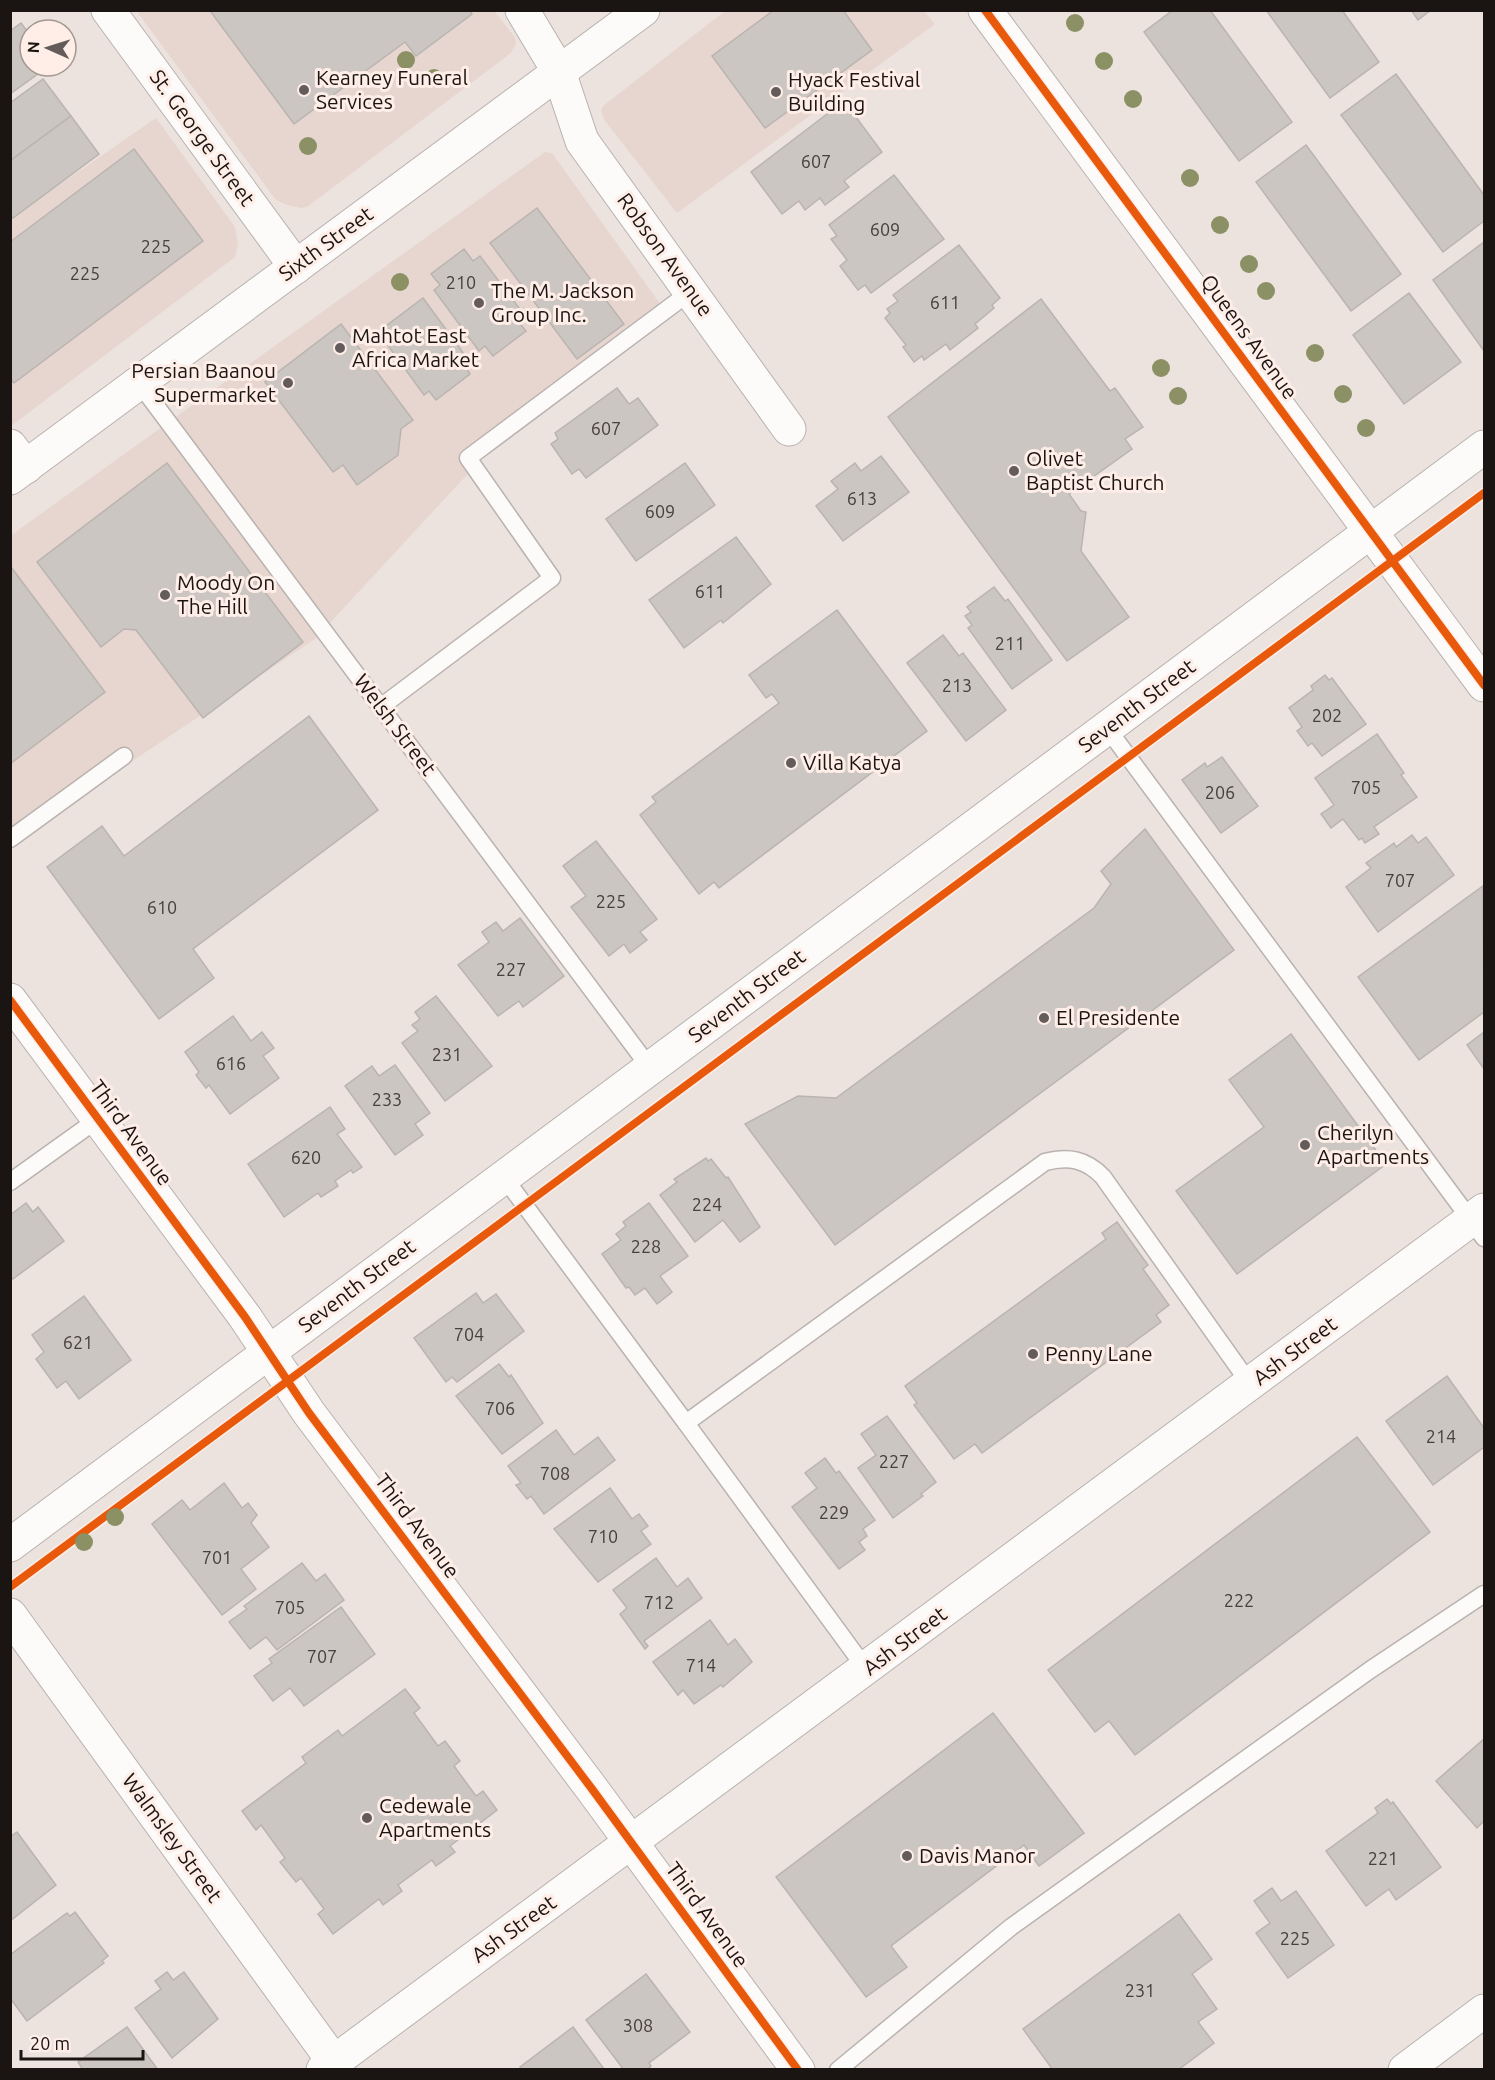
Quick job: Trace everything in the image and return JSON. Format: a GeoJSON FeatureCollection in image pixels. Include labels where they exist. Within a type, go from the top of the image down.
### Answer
{"type":"FeatureCollection","features":[{"type":"Feature","properties":{"kind":"street","name":"St. George Street"},"geometry":{"type":"LineString","coordinates":[[108,10],[296,267]]}},
{"type":"Feature","properties":{"kind":"street","name":"Robson Avenue"},"geometry":{"type":"LineString","coordinates":[[522,10],[559,72],[582,141],[789,429]]}},
{"type":"Feature","properties":{"kind":"street","name":"Sixth Street"},"geometry":{"type":"LineString","coordinates":[[16,464],[139,383],[643,10]]}},
{"type":"Feature","properties":{"kind":"street","name":"Queens Avenue"},"geometry":{"type":"LineString","coordinates":[[985,10],[1485,686]]}},
{"type":"Feature","properties":{"kind":"street","name":"Seventh Street"},"geometry":{"type":"LineString","coordinates":[[10,1545],[1485,447]]}},
{"type":"Feature","properties":{"kind":"street","name":"Third Avenue"},"geometry":{"type":"LineString","coordinates":[[10,1000],[268,1352],[309,1413],[798,2070]]}},
{"type":"Feature","properties":{"kind":"street","name":"Ash Street"},"geometry":{"type":"LineString","coordinates":[[328,2066],[1250,1384],[1480,1223]]}},
{"type":"Feature","properties":{"kind":"street","name":"Walmsley Street"},"geometry":{"type":"LineString","coordinates":[[10,1615],[328,2066]]}},
{"type":"Feature","properties":{"kind":"street"},"geometry":{"type":"LineString","coordinates":[[1405,2070],[1485,2011]]}},
{"type":"Feature","properties":{"kind":"lane"},"geometry":{"type":"LineString","coordinates":[[382,706],[552,578],[468,458],[690,292]]}},
{"type":"Feature","properties":{"kind":"lane","name":"Welsh Street"},"geometry":{"type":"LineString","coordinates":[[139,383],[650,1068]]}},
{"type":"Feature","properties":{"kind":"lane"},"geometry":{"type":"LineString","coordinates":[[1107,728],[1480,1223]]}},
{"type":"Feature","properties":{"kind":"lane"},"geometry":{"type":"LineString","coordinates":[[10,839],[124,756]]}},
{"type":"Feature","properties":{"kind":"lane"},"geometry":{"type":"LineString","coordinates":[[10,1182],[98,1119]]}},
{"type":"Feature","properties":{"kind":"lane"},"geometry":{"type":"LineString","coordinates":[[686,1423],[1045,1162],[1059,1158],[1079,1160],[1092,1166],[1103,1177],[1250,1384]]}},
{"type":"Feature","properties":{"kind":"lane"},"geometry":{"type":"LineString","coordinates":[[503,1176],[866,1669]]}},
{"type":"Feature","properties":{"kind":"lane"},"geometry":{"type":"LineString","coordinates":[[837,2070],[1011,1927],[1370,1670],[1485,1594]]}},
{"type":"Feature","properties":{"kind":"shaded area"},"geometry":{"type":"Polygon","coordinates":[[[141,10],[494,11],[514,36],[516,43],[511,53],[307,207],[301,208],[276,200],[138,13],[141,10]]]}},
{"type":"Feature","properties":{"kind":"shaded area"},"geometry":{"type":"Polygon","coordinates":[[[725,11],[924,11],[935,24],[677,213],[605,121],[601,111],[603,106],[725,11]]]}},
{"type":"Feature","properties":{"kind":"shaded area"},"geometry":{"type":"Polygon","coordinates":[[[156,118],[235,227],[238,246],[235,257],[11,426],[11,218],[156,118]]]}},
{"type":"Feature","properties":{"kind":"shaded area"},"geometry":{"type":"Polygon","coordinates":[[[545,152],[552,153],[669,316],[490,450],[315,639],[11,842],[10,536],[545,152]]]}},
{"type":"Feature","properties":{"kind":"building","name":"Kearney Funeral Services"},"geometry":{"type":"Polygon","coordinates":[[[213,10],[469,10],[472,14],[416,56],[405,42],[294,124],[211,12],[213,10]]]}},
{"type":"Feature","properties":{"kind":"building","name":"Hyack Festival Building"},"geometry":{"type":"Polygon","coordinates":[[[774,10],[843,10],[872,50],[765,128],[712,56],[774,10]]]}},
{"type":"Feature","properties":{"kind":"building"},"geometry":{"type":"Polygon","coordinates":[[[1173,10],[1210,10],[1292,122],[1239,161],[1144,32],[1173,10]]]}},
{"type":"Feature","properties":{"kind":"building"},"geometry":{"type":"Polygon","coordinates":[[[1266,10],[1342,10],[1379,62],[1330,98],[1266,10]]]}},
{"type":"Feature","properties":{"kind":"building"},"geometry":{"type":"Polygon","coordinates":[[[1411,10],[1431,10],[1418,20],[1411,10]]]}},
{"type":"Feature","properties":{"kind":"building"},"geometry":{"type":"Polygon","coordinates":[[[18,25],[18,78],[32,78],[10,94],[10,31],[18,25]]]}},
{"type":"Feature","properties":{"kind":"building"},"geometry":{"type":"Polygon","coordinates":[[[1396,74],[1484,195],[1484,221],[1443,252],[1341,115],[1396,74]]]}},
{"type":"Feature","properties":{"kind":"building"},"geometry":{"type":"Polygon","coordinates":[[[43,79],[71,116],[10,161],[10,103],[43,79]]]}},
{"type":"Feature","properties":{"kind":"building"},"geometry":{"type":"Polygon","coordinates":[[[844,101],[882,152],[844,181],[849,187],[825,205],[820,198],[805,210],[799,201],[782,214],[751,172],[844,101]]]}},
{"type":"Feature","properties":{"kind":"building"},"geometry":{"type":"Polygon","coordinates":[[[71,116],[99,154],[13,218],[10,215],[10,161],[71,116]]]}},
{"type":"Feature","properties":{"kind":"building"},"geometry":{"type":"Polygon","coordinates":[[[1306,145],[1401,274],[1351,311],[1256,182],[1306,145]]]}},
{"type":"Feature","properties":{"kind":"building"},"geometry":{"type":"Polygon","coordinates":[[[134,149],[203,241],[14,383],[10,378],[10,242],[134,149]]]}},
{"type":"Feature","properties":{"kind":"building"},"geometry":{"type":"Polygon","coordinates":[[[894,175],[944,239],[871,293],[865,285],[858,290],[840,266],[847,260],[831,239],[837,236],[829,225],[894,175]]]}},
{"type":"Feature","properties":{"kind":"building"},"geometry":{"type":"Polygon","coordinates":[[[537,208],[624,324],[577,359],[490,243],[537,208]]]}},
{"type":"Feature","properties":{"kind":"building"},"geometry":{"type":"Polygon","coordinates":[[[1484,242],[1484,351],[1433,280],[1484,242]]]}},
{"type":"Feature","properties":{"kind":"building"},"geometry":{"type":"Polygon","coordinates":[[[959,245],[1000,298],[992,305],[994,308],[975,324],[978,328],[950,350],[946,344],[924,360],[922,356],[914,362],[903,347],[906,345],[885,318],[890,313],[887,309],[898,301],[893,295],[959,245]]]}},
{"type":"Feature","properties":{"kind":"building","name":"The M. Jackson Group Inc."},"geometry":{"type":"Polygon","coordinates":[[[464,249],[473,261],[480,256],[525,316],[518,321],[526,331],[493,356],[485,346],[479,351],[434,290],[440,285],[431,274],[464,249]]]}},
{"type":"Feature","properties":{"kind":"building"},"geometry":{"type":"Polygon","coordinates":[[[1409,293],[1461,362],[1404,404],[1353,335],[1409,293]]]}},
{"type":"Feature","properties":{"kind":"building"},"geometry":{"type":"Polygon","coordinates":[[[423,298],[470,362],[465,366],[470,374],[436,400],[429,391],[424,395],[378,332],[423,298]]]}},
{"type":"Feature","properties":{"kind":"building","name":"Olivet Baptist Church"},"geometry":{"type":"Polygon","coordinates":[[[1041,299],[1110,391],[1115,388],[1143,427],[1125,439],[1132,449],[1069,494],[1081,511],[1086,512],[1081,551],[1129,617],[1067,661],[888,417],[1041,299]]]}},
{"type":"Feature","properties":{"kind":"building"},"geometry":{"type":"Polygon","coordinates":[[[341,324],[413,420],[401,429],[398,455],[357,485],[343,465],[333,472],[265,382],[341,324]]]}},
{"type":"Feature","properties":{"kind":"building"},"geometry":{"type":"Polygon","coordinates":[[[617,388],[629,404],[638,398],[658,425],[586,478],[579,469],[572,474],[551,444],[558,439],[555,433],[617,388]]]}},
{"type":"Feature","properties":{"kind":"building"},"geometry":{"type":"Polygon","coordinates":[[[881,456],[909,492],[843,541],[816,506],[838,489],[831,481],[855,463],[861,471],[881,456]]]}},
{"type":"Feature","properties":{"kind":"building","name":"Moody On The Hill"},"geometry":{"type":"Polygon","coordinates":[[[167,463],[303,642],[203,718],[136,630],[124,629],[101,647],[37,562],[167,463]]]}},
{"type":"Feature","properties":{"kind":"building"},"geometry":{"type":"Polygon","coordinates":[[[685,463],[715,505],[636,561],[606,519],[685,463]]]}},
{"type":"Feature","properties":{"kind":"building"},"geometry":{"type":"Polygon","coordinates":[[[736,537],[771,584],[723,623],[721,620],[684,648],[649,600],[736,537]]]}},
{"type":"Feature","properties":{"kind":"building"},"geometry":{"type":"Polygon","coordinates":[[[10,567],[105,692],[10,764],[10,567]]]}},
{"type":"Feature","properties":{"kind":"building"},"geometry":{"type":"Polygon","coordinates":[[[994,587],[1005,601],[1008,599],[1052,660],[1012,689],[968,628],[972,625],[965,616],[971,612],[967,607],[994,587]]]}},
{"type":"Feature","properties":{"kind":"building","name":"Villa Katya"},"geometry":{"type":"Polygon","coordinates":[[[837,610],[927,731],[719,888],[714,882],[699,894],[640,815],[656,802],[652,797],[779,703],[772,694],[766,698],[749,675],[837,610]]]}},
{"type":"Feature","properties":{"kind":"building"},"geometry":{"type":"Polygon","coordinates":[[[943,635],[959,656],[963,653],[1006,710],[966,741],[907,663],[943,635]]]}},
{"type":"Feature","properties":{"kind":"building"},"geometry":{"type":"Polygon","coordinates":[[[1325,675],[1329,680],[1332,678],[1366,724],[1322,756],[1312,743],[1308,746],[1297,731],[1302,727],[1289,708],[1313,690],[1311,686],[1325,675]]]}},
{"type":"Feature","properties":{"kind":"building"},"geometry":{"type":"Polygon","coordinates":[[[309,716],[378,810],[193,949],[214,978],[159,1019],[47,867],[102,826],[124,856],[309,716]]]}},
{"type":"Feature","properties":{"kind":"building"},"geometry":{"type":"Polygon","coordinates":[[[1377,734],[1404,773],[1401,775],[1417,797],[1374,827],[1379,834],[1365,843],[1362,838],[1359,840],[1343,819],[1331,828],[1321,814],[1334,805],[1315,778],[1377,734]]]}},
{"type":"Feature","properties":{"kind":"building"},"geometry":{"type":"Polygon","coordinates":[[[1222,757],[1258,806],[1221,833],[1182,780],[1205,763],[1207,767],[1222,757]]]}},
{"type":"Feature","properties":{"kind":"building","name":"El Presidente"},"geometry":{"type":"Polygon","coordinates":[[[1145,829],[1234,950],[835,1245],[745,1124],[798,1096],[836,1098],[1094,908],[1111,884],[1101,871],[1145,829]]]}},
{"type":"Feature","properties":{"kind":"building"},"geometry":{"type":"Polygon","coordinates":[[[1412,835],[1418,843],[1426,837],[1454,875],[1378,932],[1346,887],[1371,868],[1366,863],[1394,843],[1396,847],[1412,835]]]}},
{"type":"Feature","properties":{"kind":"building"},"geometry":{"type":"Polygon","coordinates":[[[596,841],[657,919],[640,932],[647,940],[630,953],[624,944],[609,956],[571,907],[586,896],[563,866],[596,841]]]}},
{"type":"Feature","properties":{"kind":"building"},"geometry":{"type":"Polygon","coordinates":[[[1483,886],[1484,1012],[1419,1060],[1358,977],[1483,886]]]}},
{"type":"Feature","properties":{"kind":"building"},"geometry":{"type":"Polygon","coordinates":[[[520,918],[564,976],[523,1007],[519,1001],[498,1016],[458,965],[489,942],[482,932],[496,922],[503,931],[520,918]]]}},
{"type":"Feature","properties":{"kind":"building"},"geometry":{"type":"Polygon","coordinates":[[[436,996],[492,1066],[445,1101],[402,1043],[418,1031],[412,1025],[420,1019],[415,1012],[436,996]]]}},
{"type":"Feature","properties":{"kind":"building"},"geometry":{"type":"Polygon","coordinates":[[[233,1016],[251,1041],[262,1032],[274,1048],[263,1056],[279,1078],[230,1114],[209,1085],[206,1088],[196,1075],[199,1072],[185,1052],[233,1016]]]}},
{"type":"Feature","properties":{"kind":"building"},"geometry":{"type":"Polygon","coordinates":[[[1484,1032],[1484,1069],[1467,1045],[1484,1032]]]}},
{"type":"Feature","properties":{"kind":"building","name":"Cherilyn Apartments"},"geometry":{"type":"Polygon","coordinates":[[[1291,1034],[1386,1164],[1237,1274],[1176,1191],[1264,1127],[1229,1080],[1291,1034]]]}},
{"type":"Feature","properties":{"kind":"building"},"geometry":{"type":"Polygon","coordinates":[[[395,1065],[430,1113],[415,1124],[423,1135],[395,1155],[345,1086],[372,1066],[379,1076],[395,1065]]]}},
{"type":"Feature","properties":{"kind":"building"},"geometry":{"type":"Polygon","coordinates":[[[330,1107],[345,1129],[337,1134],[362,1167],[353,1173],[351,1170],[335,1181],[338,1186],[321,1197],[318,1193],[284,1217],[248,1164],[330,1107]]]}},
{"type":"Feature","properties":{"kind":"building"},"geometry":{"type":"Polygon","coordinates":[[[706,1158],[708,1161],[711,1159],[726,1178],[728,1177],[760,1227],[740,1242],[723,1220],[695,1242],[660,1195],[677,1182],[674,1179],[706,1158]]]}},
{"type":"Feature","properties":{"kind":"building"},"geometry":{"type":"Polygon","coordinates":[[[26,1203],[33,1212],[38,1207],[64,1241],[13,1279],[10,1276],[10,1215],[26,1203]]]}},
{"type":"Feature","properties":{"kind":"building"},"geometry":{"type":"Polygon","coordinates":[[[649,1203],[688,1256],[660,1276],[672,1292],[657,1304],[645,1288],[635,1295],[629,1287],[626,1288],[602,1254],[621,1240],[616,1234],[626,1226],[623,1222],[649,1203]]]}},
{"type":"Feature","properties":{"kind":"building","name":"Penny Lane"},"geometry":{"type":"Polygon","coordinates":[[[1117,1222],[1148,1265],[1143,1269],[1169,1305],[1156,1315],[1161,1322],[982,1453],[975,1444],[954,1459],[914,1405],[917,1403],[905,1386],[1106,1239],[1102,1233],[1117,1222]]]}},
{"type":"Feature","properties":{"kind":"building"},"geometry":{"type":"Polygon","coordinates":[[[476,1293],[483,1303],[496,1294],[524,1331],[457,1382],[452,1377],[446,1382],[414,1338],[476,1293]]]}},
{"type":"Feature","properties":{"kind":"building"},"geometry":{"type":"Polygon","coordinates":[[[84,1296],[131,1360],[79,1399],[66,1381],[57,1388],[36,1359],[44,1352],[32,1335],[84,1296]]]}},
{"type":"Feature","properties":{"kind":"building"},"geometry":{"type":"Polygon","coordinates":[[[499,1364],[509,1377],[511,1375],[543,1423],[502,1454],[456,1396],[499,1364]]]}},
{"type":"Feature","properties":{"kind":"building"},"geometry":{"type":"Polygon","coordinates":[[[1447,1376],[1484,1428],[1484,1447],[1433,1485],[1386,1421],[1447,1376]]]}},
{"type":"Feature","properties":{"kind":"building"},"geometry":{"type":"Polygon","coordinates":[[[887,1416],[936,1482],[921,1494],[923,1496],[893,1518],[858,1468],[876,1455],[861,1434],[887,1416]]]}},
{"type":"Feature","properties":{"kind":"building"},"geometry":{"type":"Polygon","coordinates":[[[556,1430],[574,1455],[598,1437],[615,1460],[544,1514],[531,1496],[527,1499],[516,1485],[521,1483],[508,1466],[556,1430]]]}},
{"type":"Feature","properties":{"kind":"building"},"geometry":{"type":"Polygon","coordinates":[[[1357,1437],[1430,1532],[1135,1755],[1109,1721],[1095,1732],[1048,1670],[1357,1437]]]}},
{"type":"Feature","properties":{"kind":"building"},"geometry":{"type":"Polygon","coordinates":[[[825,1458],[836,1473],[839,1471],[875,1520],[863,1529],[867,1536],[859,1542],[865,1550],[839,1569],[792,1507],[817,1488],[805,1473],[825,1458]]]}},
{"type":"Feature","properties":{"kind":"building"},"geometry":{"type":"Polygon","coordinates":[[[224,1483],[242,1508],[248,1503],[257,1515],[251,1523],[269,1547],[241,1569],[256,1589],[222,1615],[152,1524],[182,1500],[190,1510],[224,1483]]]}},
{"type":"Feature","properties":{"kind":"building"},"geometry":{"type":"Polygon","coordinates":[[[610,1488],[632,1519],[639,1514],[648,1526],[641,1531],[651,1544],[598,1582],[554,1529],[610,1488]]]}},
{"type":"Feature","properties":{"kind":"building"},"geometry":{"type":"Polygon","coordinates":[[[656,1558],[677,1587],[688,1578],[702,1598],[644,1641],[648,1646],[645,1649],[620,1614],[627,1608],[613,1590],[656,1558]]]}},
{"type":"Feature","properties":{"kind":"building"},"geometry":{"type":"Polygon","coordinates":[[[302,1563],[316,1581],[325,1574],[344,1600],[277,1650],[266,1637],[250,1649],[229,1622],[247,1609],[244,1606],[302,1563]]]}},
{"type":"Feature","properties":{"kind":"building"},"geometry":{"type":"Polygon","coordinates":[[[341,1607],[375,1654],[304,1706],[290,1688],[273,1701],[254,1676],[272,1663],[269,1659],[341,1607]]]}},
{"type":"Feature","properties":{"kind":"building"},"geometry":{"type":"Polygon","coordinates":[[[710,1620],[728,1645],[735,1639],[752,1662],[723,1687],[721,1685],[694,1704],[683,1690],[678,1695],[653,1662],[710,1620]]]}},
{"type":"Feature","properties":{"kind":"building","name":"Cedewale Apartments"},"geometry":{"type":"Polygon","coordinates":[[[405,1689],[420,1708],[414,1713],[438,1746],[445,1741],[460,1761],[454,1766],[476,1796],[483,1791],[497,1810],[450,1846],[455,1852],[436,1866],[432,1860],[398,1885],[402,1891],[383,1905],[379,1899],[333,1934],[318,1914],[324,1909],[301,1878],[296,1882],[280,1862],[285,1858],[261,1825],[256,1830],[242,1811],[306,1763],[302,1757],[338,1730],[342,1736],[405,1689]]]}},
{"type":"Feature","properties":{"kind":"building","name":"Davis Manor"},"geometry":{"type":"Polygon","coordinates":[[[993,1713],[1084,1833],[1039,1866],[1024,1845],[891,1946],[907,1967],[866,1997],[776,1877],[993,1713]]]}},
{"type":"Feature","properties":{"kind":"building"},"geometry":{"type":"Polygon","coordinates":[[[1484,1739],[1484,1821],[1477,1828],[1436,1781],[1484,1739]]]}},
{"type":"Feature","properties":{"kind":"building"},"geometry":{"type":"Polygon","coordinates":[[[1387,1799],[1391,1804],[1393,1802],[1441,1867],[1396,1900],[1389,1889],[1366,1906],[1326,1851],[1378,1813],[1375,1808],[1387,1799]]]}},
{"type":"Feature","properties":{"kind":"building"},"geometry":{"type":"Polygon","coordinates":[[[17,1832],[56,1885],[10,1921],[10,1837],[17,1832]]]}},
{"type":"Feature","properties":{"kind":"building"},"geometry":{"type":"Polygon","coordinates":[[[1272,1888],[1281,1901],[1296,1891],[1334,1945],[1288,1978],[1256,1933],[1270,1923],[1254,1901],[1272,1888]]]}},
{"type":"Feature","properties":{"kind":"building"},"geometry":{"type":"Polygon","coordinates":[[[75,1912],[108,1956],[102,1961],[104,1963],[27,2021],[10,1998],[10,1955],[67,1913],[70,1916],[75,1912]]]}},
{"type":"Feature","properties":{"kind":"building"},"geometry":{"type":"Polygon","coordinates":[[[1179,1914],[1212,1959],[1192,1974],[1217,2009],[1198,2022],[1214,2043],[1178,2070],[1053,2070],[1023,2029],[1179,1914]]]}},
{"type":"Feature","properties":{"kind":"building"},"geometry":{"type":"Polygon","coordinates":[[[167,1972],[173,1980],[184,1972],[218,2019],[172,2058],[135,2008],[161,1989],[155,1981],[167,1972]]]}},
{"type":"Feature","properties":{"kind":"building"},"geometry":{"type":"Polygon","coordinates":[[[646,1974],[690,2032],[649,2063],[651,2066],[647,2070],[624,2070],[586,2020],[646,1974]]]}},
{"type":"Feature","properties":{"kind":"building"},"geometry":{"type":"Polygon","coordinates":[[[127,2027],[158,2070],[83,2070],[78,2062],[127,2027]]]}},
{"type":"Feature","properties":{"kind":"building"},"geometry":{"type":"Polygon","coordinates":[[[573,2027],[604,2069],[521,2070],[520,2067],[573,2027]]]}},
{"type":"Feature","properties":{"kind":"cycle path"},"geometry":{"type":"LineString","coordinates":[[985,10],[1484,685]]}},
{"type":"Feature","properties":{"kind":"cycle path"},"geometry":{"type":"LineString","coordinates":[[10,1587],[1484,493]]}},
{"type":"Feature","properties":{"kind":"cycle path"},"geometry":{"type":"LineString","coordinates":[[10,1000],[245,1317],[309,1413],[592,1789],[798,2070]]}},
{"type":"Feature","properties":{"kind":"place","name":"Kearney Funeral Services"},"geometry":{"type":"Point","coordinates":[304,90]}},
{"type":"Feature","properties":{"kind":"place","name":"Hyack Festival Building"},"geometry":{"type":"Point","coordinates":[776,92]}},
{"type":"Feature","properties":{"kind":"place","name":"The M. Jackson Group Inc."},"geometry":{"type":"Point","coordinates":[479,303]}},
{"type":"Feature","properties":{"kind":"place","name":"Mahtot East Africa Market"},"geometry":{"type":"Point","coordinates":[340,348]}},
{"type":"Feature","properties":{"kind":"place","name":"Persian Baanou Supermarket"},"geometry":{"type":"Point","coordinates":[288,383]}},
{"type":"Feature","properties":{"kind":"place","name":"Olivet Baptist Church"},"geometry":{"type":"Point","coordinates":[1014,471]}},
{"type":"Feature","properties":{"kind":"place","name":"Moody On The Hill"},"geometry":{"type":"Point","coordinates":[165,595]}},
{"type":"Feature","properties":{"kind":"place","name":"Villa Katya"},"geometry":{"type":"Point","coordinates":[791,763]}},
{"type":"Feature","properties":{"kind":"place","name":"El Presidente"},"geometry":{"type":"Point","coordinates":[1044,1018]}},
{"type":"Feature","properties":{"kind":"place","name":"Cherilyn Apartments"},"geometry":{"type":"Point","coordinates":[1305,1145]}},
{"type":"Feature","properties":{"kind":"place","name":"Penny Lane"},"geometry":{"type":"Point","coordinates":[1033,1354]}},
{"type":"Feature","properties":{"kind":"place","name":"Cedewale Apartments"},"geometry":{"type":"Point","coordinates":[367,1818]}},
{"type":"Feature","properties":{"kind":"place","name":"Davis Manor"},"geometry":{"type":"Point","coordinates":[907,1856]}}]}
